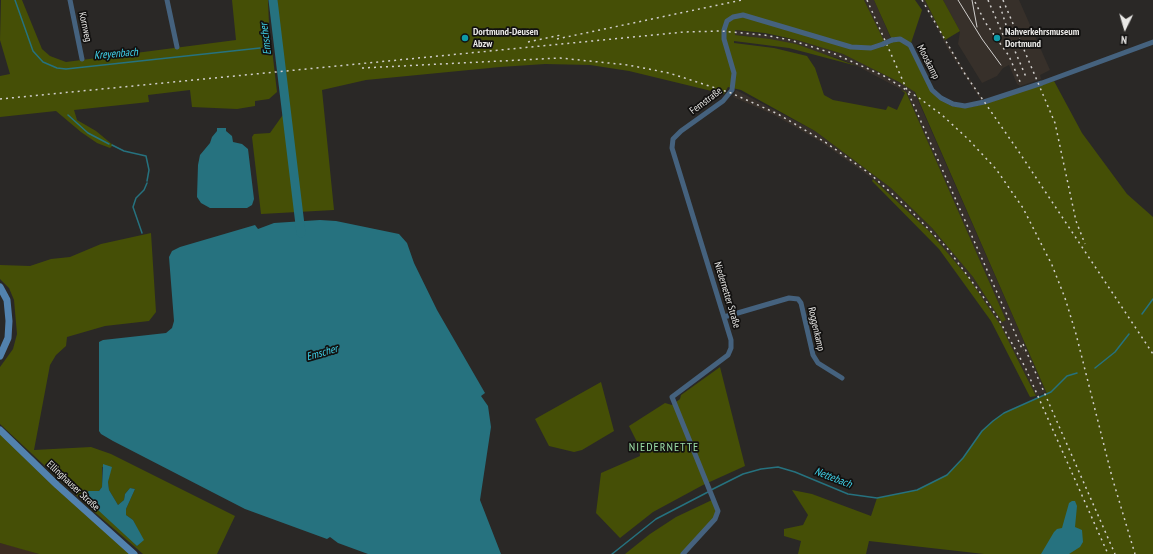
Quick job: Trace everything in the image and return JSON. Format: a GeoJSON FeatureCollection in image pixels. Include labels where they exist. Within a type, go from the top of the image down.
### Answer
{"type":"FeatureCollection","features":[{"type":"Feature","properties":{"kind":"main road"},"geometry":{"type":"LineString","coordinates":[[0,287],[7,300],[9,322],[8,338],[0,356]]}},
{"type":"Feature","properties":{"kind":"main road","name":"Ellinghauser Straße"},"geometry":{"type":"LineString","coordinates":[[0,430],[68,495],[134,554]]}},
{"type":"Feature","properties":{"kind":"street","name":"Kornweg"},"geometry":{"type":"LineString","coordinates":[[70,0],[82,59]]}},
{"type":"Feature","properties":{"kind":"street"},"geometry":{"type":"LineString","coordinates":[[168,0],[177,47]]}},
{"type":"Feature","properties":{"kind":"street","name":"Mooskamp"},"geometry":{"type":"LineString","coordinates":[[727,21],[733,17],[743,15],[851,47],[871,48],[892,40],[900,39],[910,45],[932,90],[941,98],[953,104],[965,106],[984,102],[1153,42]]}},
{"type":"Feature","properties":{"kind":"street","name":"Fernstraße"},"geometry":{"type":"LineString","coordinates":[[672,142],[681,131],[723,102],[732,90],[734,73],[724,39],[724,30],[727,21]]}},
{"type":"Feature","properties":{"kind":"street","name":"Niedernetter Straße"},"geometry":{"type":"LineString","coordinates":[[672,142],[672,148],[731,340],[731,348],[728,356],[672,397],[709,485],[718,511],[715,519],[683,554]]}},
{"type":"Feature","properties":{"kind":"street","name":"Roggenkamp"},"geometry":{"type":"LineString","coordinates":[[724,316],[789,298],[798,299],[801,303],[813,355],[818,363],[842,378]]}},
{"type":"Feature","properties":{"kind":"shaded area"},"geometry":{"type":"Polygon","coordinates":[[[864,0],[874,0],[1046,392],[1036,396],[1018,359],[968,277],[929,231],[889,193],[873,179],[821,142],[774,115],[733,97],[736,90],[815,131],[891,188],[932,228],[973,277],[1002,321],[1006,320],[906,92],[857,66],[838,58],[747,36],[726,34],[735,30],[797,40],[843,54],[902,84],[864,0]]]}},
{"type":"Feature","properties":{"kind":"shaded area"},"geometry":{"type":"Polygon","coordinates":[[[922,0],[925,0],[945,40],[983,100],[981,100],[949,51],[922,0]]]}},
{"type":"Feature","properties":{"kind":"shaded area","name":"Nahverkehrsmuseum Dortmund"},"geometry":{"type":"Polygon","coordinates":[[[943,0],[1019,0],[1050,70],[1040,75],[1041,79],[1020,86],[1017,84],[1009,65],[1003,68],[997,76],[982,83],[958,44],[960,31],[943,0]]]}},
{"type":"Feature","properties":{"kind":"shaded area"},"geometry":{"type":"Polygon","coordinates":[[[0,543],[24,549],[39,554],[0,554],[0,543]]]}},
{"type":"Feature","properties":{"kind":"green space"},"geometry":{"type":"Polygon","coordinates":[[[1,0],[22,0],[42,49],[50,56],[66,62],[236,40],[232,0],[268,0],[269,24],[265,30],[272,49],[277,92],[269,99],[255,101],[255,106],[237,109],[192,107],[190,90],[148,95],[149,102],[74,110],[77,120],[96,131],[113,145],[110,148],[97,143],[56,111],[0,117],[0,76],[10,74],[0,40],[1,0]]]}},
{"type":"Feature","properties":{"kind":"green space"},"geometry":{"type":"Polygon","coordinates":[[[277,0],[864,0],[884,41],[892,40],[874,0],[915,0],[922,10],[910,46],[926,78],[941,98],[951,106],[965,108],[976,106],[1054,81],[1082,133],[1127,194],[1153,217],[1153,554],[984,554],[869,541],[866,554],[798,554],[801,541],[784,536],[784,529],[803,525],[808,515],[792,490],[812,494],[871,516],[877,498],[917,490],[947,475],[963,458],[982,431],[993,421],[1004,413],[1047,394],[915,92],[899,82],[843,54],[797,40],[765,33],[735,30],[735,35],[796,44],[857,66],[789,48],[734,41],[734,43],[774,48],[807,56],[815,68],[824,95],[833,100],[886,110],[888,106],[897,110],[905,93],[901,90],[906,92],[1006,320],[1002,322],[973,277],[932,228],[891,188],[815,131],[741,90],[728,87],[724,94],[629,71],[590,65],[545,64],[500,67],[366,80],[322,90],[334,210],[261,214],[252,137],[254,134],[270,133],[287,109],[277,0]]]}},
{"type":"Feature","properties":{"kind":"green space"},"geometry":{"type":"Polygon","coordinates":[[[925,0],[943,0],[960,31],[945,40],[925,0]]]}},
{"type":"Feature","properties":{"kind":"green space"},"geometry":{"type":"Polygon","coordinates":[[[873,179],[929,231],[968,277],[1001,326],[1036,396],[1030,397],[991,321],[939,249],[872,181],[873,179]]]}},
{"type":"Feature","properties":{"kind":"green space"},"geometry":{"type":"Polygon","coordinates":[[[151,233],[156,312],[149,321],[105,326],[67,337],[66,346],[56,355],[50,365],[34,450],[91,447],[111,454],[235,516],[217,554],[143,554],[91,509],[0,424],[0,367],[13,349],[17,334],[14,300],[9,288],[0,279],[0,265],[30,266],[51,259],[70,257],[101,244],[151,233]],[[102,467],[102,487],[99,491],[89,491],[137,546],[143,540],[133,520],[126,515],[126,509],[135,489],[130,488],[125,494],[124,500],[118,505],[109,490],[108,482],[111,467],[102,467]]]}},
{"type":"Feature","properties":{"kind":"green space"},"geometry":{"type":"Polygon","coordinates":[[[720,367],[745,466],[703,485],[653,512],[620,538],[596,513],[601,473],[640,456],[639,446],[629,426],[665,403],[672,405],[680,399],[681,395],[720,367]]]}},
{"type":"Feature","properties":{"kind":"green space"},"geometry":{"type":"Polygon","coordinates":[[[601,382],[614,431],[582,450],[574,452],[549,446],[535,419],[601,382]]]}},
{"type":"Feature","properties":{"kind":"green space"},"geometry":{"type":"Polygon","coordinates":[[[0,430],[134,554],[39,554],[0,543],[0,430]]]}},
{"type":"Feature","properties":{"kind":"green space"},"geometry":{"type":"Polygon","coordinates":[[[712,500],[716,503],[715,519],[683,554],[625,554],[650,534],[676,517],[712,500]]]}},
{"type":"Feature","properties":{"kind":"water"},"geometry":{"type":"Polygon","coordinates":[[[217,128],[226,128],[226,131],[232,136],[233,142],[242,144],[248,149],[254,199],[252,205],[247,208],[210,208],[201,203],[197,197],[198,165],[200,155],[210,143],[212,137],[217,131],[217,128]]]}},
{"type":"Feature","properties":{"kind":"water"},"geometry":{"type":"Polygon","coordinates":[[[320,220],[336,221],[399,234],[407,243],[414,263],[437,310],[485,393],[481,396],[488,406],[491,427],[480,500],[501,554],[368,554],[338,543],[330,537],[327,539],[245,509],[113,441],[101,434],[99,431],[99,342],[103,340],[166,333],[172,328],[174,321],[169,257],[172,251],[180,247],[255,225],[258,229],[274,223],[320,220]]]}},
{"type":"Feature","properties":{"kind":"water"},"geometry":{"type":"Polygon","coordinates":[[[103,464],[112,467],[108,482],[109,490],[118,505],[124,500],[125,494],[130,488],[135,489],[126,509],[126,515],[133,520],[144,540],[137,546],[85,498],[84,494],[89,491],[99,491],[102,487],[103,464]]]}},
{"type":"Feature","properties":{"kind":"water"},"geometry":{"type":"Polygon","coordinates":[[[1075,501],[1077,506],[1075,527],[1082,530],[1083,542],[1080,547],[1069,554],[1041,554],[1054,532],[1057,529],[1062,528],[1069,503],[1075,501]]]}},
{"type":"Feature","properties":{"kind":"waterway","name":"Kreyenbach"},"geometry":{"type":"LineString","coordinates":[[15,0],[33,51],[43,62],[57,68],[66,69],[260,48]]}},
{"type":"Feature","properties":{"kind":"waterway","name":"Emscher"},"geometry":{"type":"LineString","coordinates":[[273,0],[301,233]]}},
{"type":"Feature","properties":{"kind":"waterway"},"geometry":{"type":"LineString","coordinates":[[68,115],[88,133],[109,144]]}},
{"type":"Feature","properties":{"kind":"waterway"},"geometry":{"type":"LineString","coordinates":[[112,145],[124,151],[146,156],[149,170],[147,181]]}},
{"type":"Feature","properties":{"kind":"waterway"},"geometry":{"type":"LineString","coordinates":[[142,233],[133,207],[136,198],[144,190],[147,183]]}},
{"type":"Feature","properties":{"kind":"waterway","name":"Nettebach"},"geometry":{"type":"LineString","coordinates":[[1142,314],[1153,299]]}},
{"type":"Feature","properties":{"kind":"waterway","name":"Nettebach"},"geometry":{"type":"LineString","coordinates":[[1095,368],[1115,352],[1129,334]]}},
{"type":"Feature","properties":{"kind":"waterway","name":"Nettebach"},"geometry":{"type":"LineString","coordinates":[[711,490],[743,474],[761,469],[778,467],[795,472],[848,494],[877,498],[917,490],[947,475],[963,458],[982,431],[993,421],[1004,413],[1051,392],[1067,376],[1077,373]]}},
{"type":"Feature","properties":{"kind":"waterway","name":"Nettebach"},"geometry":{"type":"LineString","coordinates":[[612,554],[656,519],[708,492]]}},
{"type":"Feature","properties":{"kind":"tram line"},"geometry":{"type":"LineString","coordinates":[[958,0],[982,39],[1001,65]]}},
{"type":"Feature","properties":{"kind":"tram line"},"geometry":{"type":"LineString","coordinates":[[972,0],[977,27]]}},
{"type":"Feature","properties":{"kind":"railway"},"geometry":{"type":"LineString","coordinates":[[557,39],[742,0]]}},
{"type":"Feature","properties":{"kind":"railway"},"geometry":{"type":"LineString","coordinates":[[867,0],[1023,351]]}},
{"type":"Feature","properties":{"kind":"railway"},"geometry":{"type":"LineString","coordinates":[[922,0],[965,74],[1019,152],[1153,354]]}},
{"type":"Feature","properties":{"kind":"railway"},"geometry":{"type":"LineString","coordinates":[[988,0],[1004,37]]}},
{"type":"Feature","properties":{"kind":"railway"},"geometry":{"type":"LineString","coordinates":[[1003,0],[1055,123],[1076,221],[1085,244]]}},
{"type":"Feature","properties":{"kind":"railway"},"geometry":{"type":"LineString","coordinates":[[975,2],[985,22],[1009,56],[1021,84]]}},
{"type":"Feature","properties":{"kind":"railway"},"geometry":{"type":"LineString","coordinates":[[1000,6],[1012,44],[1026,77]]}},
{"type":"Feature","properties":{"kind":"railway"},"geometry":{"type":"LineString","coordinates":[[0,99],[684,32],[721,31],[764,35],[790,40],[835,54],[884,76],[919,98],[942,115],[968,139],[996,169],[1023,208],[1052,265],[1065,298],[1076,334],[1112,477],[1135,554]]}},
{"type":"Feature","properties":{"kind":"railway"},"geometry":{"type":"LineString","coordinates":[[528,42],[561,35]]}},
{"type":"Feature","properties":{"kind":"railway"},"geometry":{"type":"LineString","coordinates":[[362,68],[560,58],[628,65],[669,73],[731,93],[778,114],[825,142],[869,173],[908,208],[947,248],[998,318],[1025,367],[1108,554]]}},
{"type":"Feature","properties":{"kind":"railway"},"geometry":{"type":"LineString","coordinates":[[1023,344],[1115,554]]}},
{"type":"Feature","properties":{"kind":"place","name":"Dortmund-Deusen Abzw"},"geometry":{"type":"Point","coordinates":[465,38]}},
{"type":"Feature","properties":{"kind":"place","name":"Nahverkehrsmuseum Dortmund"},"geometry":{"type":"Point","coordinates":[997,38]}},
{"type":"Feature","properties":{"kind":"district","name":"NIEDERNETTE"},"geometry":{"type":"Point","coordinates":[664,448]}}]}
